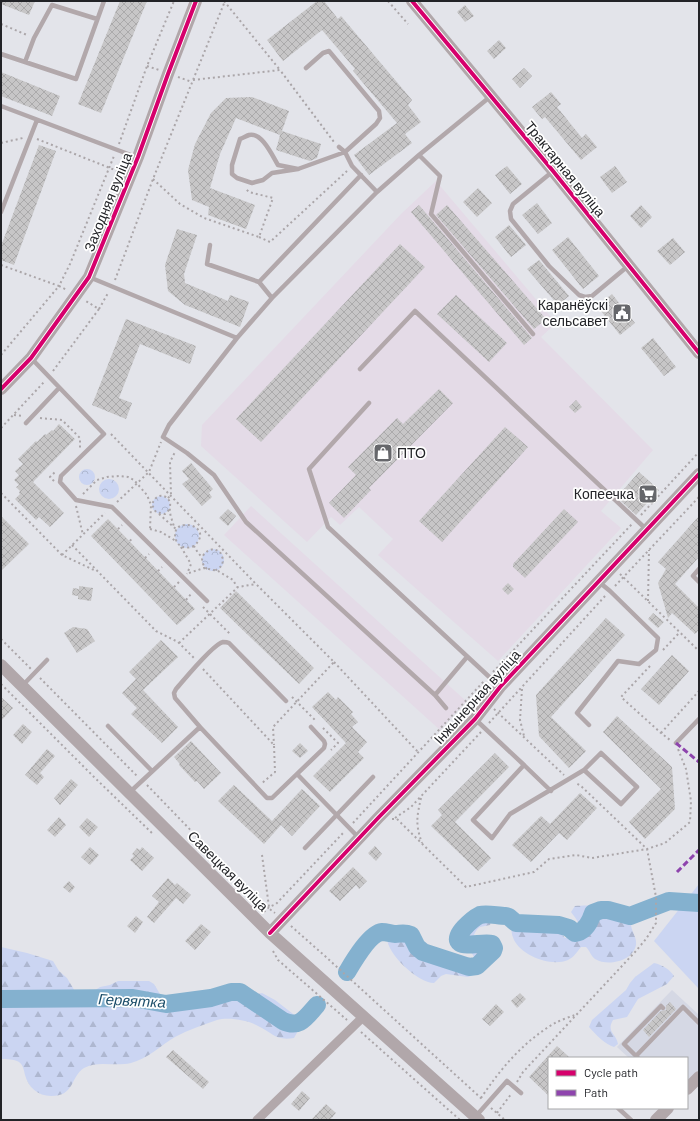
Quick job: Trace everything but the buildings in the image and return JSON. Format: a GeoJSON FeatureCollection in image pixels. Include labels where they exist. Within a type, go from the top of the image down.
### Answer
{"type":"FeatureCollection","features":[{"type":"Feature","properties":{"kind":"street","name":"Заходняя вуліца"},"geometry":{"type":"LineString","coordinates":[[1,389],[31,358],[89,277],[138,157],[196,1]]}},
{"type":"Feature","properties":{"kind":"street","name":"Трактарная вуліца"},"geometry":{"type":"LineString","coordinates":[[412,1],[553,171],[699,353]]}},
{"type":"Feature","properties":{"kind":"street","name":"Інжынерная вуліца"},"geometry":{"type":"LineString","coordinates":[[270,933],[379,817],[475,719],[500,687],[699,474]]}},
{"type":"Feature","properties":{"kind":"street","name":"Савецкая вуліца"},"geometry":{"type":"LineString","coordinates":[[1,665],[270,933],[473,1117]]}},
{"type":"Feature","properties":{"kind":"street"},"geometry":{"type":"LineString","coordinates":[[257,1120],[363,1017]]}},
{"type":"Feature","properties":{"kind":"street"},"geometry":{"type":"LineString","coordinates":[[688,1088],[699,1077]]}},
{"type":"Feature","properties":{"kind":"street"},"geometry":{"type":"LineString","coordinates":[[656,1120],[667,1109]]}},
{"type":"Feature","properties":{"kind":"lane"},"geometry":{"type":"LineString","coordinates":[[1,54],[76,79],[104,1]]}},
{"type":"Feature","properties":{"kind":"lane"},"geometry":{"type":"LineString","coordinates":[[25,62],[34,38],[52,5],[97,19]]}},
{"type":"Feature","properties":{"kind":"lane"},"geometry":{"type":"LineString","coordinates":[[298,169],[278,165],[260,137],[251,134],[240,139],[232,165],[232,174],[237,178],[252,183],[262,180],[272,173],[298,169],[345,152],[376,124],[380,118],[378,111],[329,51],[323,53],[306,68]]}},
{"type":"Feature","properties":{"kind":"lane"},"geometry":{"type":"LineString","coordinates":[[446,708],[435,695],[246,522],[214,475],[188,453],[163,437],[169,425],[237,338],[272,298],[377,192],[419,155],[491,96]]}},
{"type":"Feature","properties":{"kind":"lane"},"geometry":{"type":"LineString","coordinates":[[1,106],[138,157]]}},
{"type":"Feature","properties":{"kind":"lane"},"geometry":{"type":"LineString","coordinates":[[1,212],[37,120]]}},
{"type":"Feature","properties":{"kind":"lane"},"geometry":{"type":"LineString","coordinates":[[338,147],[345,152],[352,166],[377,192]]}},
{"type":"Feature","properties":{"kind":"lane"},"geometry":{"type":"LineString","coordinates":[[419,155],[440,176],[431,214],[533,334]]}},
{"type":"Feature","properties":{"kind":"lane"},"geometry":{"type":"LineString","coordinates":[[553,171],[513,204],[510,211],[511,219],[549,266],[579,295],[585,297],[592,296],[629,265]]}},
{"type":"Feature","properties":{"kind":"lane"},"geometry":{"type":"LineString","coordinates":[[259,282],[361,175]]}},
{"type":"Feature","properties":{"kind":"lane"},"geometry":{"type":"LineString","coordinates":[[210,245],[207,264],[259,282],[272,298]]}},
{"type":"Feature","properties":{"kind":"lane"},"geometry":{"type":"LineString","coordinates":[[89,277],[237,338]]}},
{"type":"Feature","properties":{"kind":"lane"},"geometry":{"type":"LineString","coordinates":[[360,369],[415,312],[647,530]]}},
{"type":"Feature","properties":{"kind":"lane"},"geometry":{"type":"LineString","coordinates":[[31,358],[104,434],[61,476],[60,482],[76,503],[112,507],[207,601]]}},
{"type":"Feature","properties":{"kind":"lane"},"geometry":{"type":"LineString","coordinates":[[26,423],[59,388]]}},
{"type":"Feature","properties":{"kind":"lane"},"geometry":{"type":"LineString","coordinates":[[369,403],[309,469],[328,528],[500,687]]}},
{"type":"Feature","properties":{"kind":"lane"},"geometry":{"type":"LineString","coordinates":[[699,569],[692,576],[699,582]]}},
{"type":"Feature","properties":{"kind":"lane"},"geometry":{"type":"LineString","coordinates":[[589,725],[577,713],[604,678],[618,661],[639,664],[656,650],[658,638],[610,591],[598,582]]}},
{"type":"Feature","properties":{"kind":"lane"},"geometry":{"type":"LineString","coordinates":[[286,701],[229,643],[224,642],[219,644],[198,664],[174,693],[175,698],[267,798],[272,798],[324,748],[324,741],[311,727]]}},
{"type":"Feature","properties":{"kind":"lane"},"geometry":{"type":"LineString","coordinates":[[435,695],[467,657]]}},
{"type":"Feature","properties":{"kind":"lane"},"geometry":{"type":"LineString","coordinates":[[22,686],[47,660]]}},
{"type":"Feature","properties":{"kind":"lane"},"geometry":{"type":"LineString","coordinates":[[475,719],[551,791]]}},
{"type":"Feature","properties":{"kind":"lane"},"geometry":{"type":"LineString","coordinates":[[676,743],[699,719]]}},
{"type":"Feature","properties":{"kind":"lane"},"geometry":{"type":"LineString","coordinates":[[108,726],[152,771]]}},
{"type":"Feature","properties":{"kind":"lane"},"geometry":{"type":"LineString","coordinates":[[128,793],[200,726]]}},
{"type":"Feature","properties":{"kind":"lane"},"geometry":{"type":"LineString","coordinates":[[524,765],[473,820],[492,838],[510,814],[584,770],[601,753],[637,787],[620,804],[584,770]]}},
{"type":"Feature","properties":{"kind":"lane"},"geometry":{"type":"LineString","coordinates":[[298,774],[359,838]]}},
{"type":"Feature","properties":{"kind":"lane"},"geometry":{"type":"LineString","coordinates":[[306,848],[373,777]]}},
{"type":"Feature","properties":{"kind":"lane"},"geometry":{"type":"LineString","coordinates":[[663,1008],[661,1006],[655,1015],[624,1044],[637,1057],[657,1032],[683,1007],[699,1023]]}},
{"type":"Feature","properties":{"kind":"lane"},"geometry":{"type":"LineString","coordinates":[[473,1117],[507,1080],[521,1093]]}},
{"type":"Feature","properties":{"kind":"lane"},"geometry":{"type":"LineString","coordinates":[[619,1109],[631,1120]]}},
{"type":"Feature","properties":{"kind":"path"},"geometry":{"type":"LineString","coordinates":[[1,265],[59,286],[70,264],[117,150],[147,66],[174,1]]}},
{"type":"Feature","properties":{"kind":"path"},"geometry":{"type":"LineString","coordinates":[[99,309],[112,286],[153,179],[225,1],[280,70],[338,147]]}},
{"type":"Feature","properties":{"kind":"path"},"geometry":{"type":"LineString","coordinates":[[388,1],[408,24]]}},
{"type":"Feature","properties":{"kind":"path"},"geometry":{"type":"LineString","coordinates":[[1,24],[34,38]]}},
{"type":"Feature","properties":{"kind":"path"},"geometry":{"type":"LineString","coordinates":[[193,80],[280,70]]}},
{"type":"Feature","properties":{"kind":"path"},"geometry":{"type":"LineString","coordinates":[[1,143],[31,136],[130,176]]}},
{"type":"Feature","properties":{"kind":"path"},"geometry":{"type":"LineString","coordinates":[[153,179],[180,204],[204,218],[270,242],[352,166]]}},
{"type":"Feature","properties":{"kind":"path"},"geometry":{"type":"LineString","coordinates":[[245,187],[249,192],[273,198],[259,237]]}},
{"type":"Feature","properties":{"kind":"path"},"geometry":{"type":"LineString","coordinates":[[111,433],[256,584],[334,662],[418,752]]}},
{"type":"Feature","properties":{"kind":"path"},"geometry":{"type":"LineString","coordinates":[[149,472],[163,437]]}},
{"type":"Feature","properties":{"kind":"path"},"geometry":{"type":"LineString","coordinates":[[168,498],[170,495],[170,462],[178,447]]}},
{"type":"Feature","properties":{"kind":"path"},"geometry":{"type":"LineString","coordinates":[[83,535],[76,503],[97,480],[107,477],[128,477],[134,480],[147,495],[154,510],[177,530]]}},
{"type":"Feature","properties":{"kind":"path"},"geometry":{"type":"LineString","coordinates":[[1,493],[62,556],[97,571]]}},
{"type":"Feature","properties":{"kind":"path"},"geometry":{"type":"LineString","coordinates":[[142,537],[150,529],[152,505],[154,500],[159,496],[168,498]]}},
{"type":"Feature","properties":{"kind":"path"},"geometry":{"type":"LineString","coordinates":[[394,819],[411,807],[610,591],[699,497]]}},
{"type":"Feature","properties":{"kind":"path"},"geometry":{"type":"LineString","coordinates":[[168,498],[170,504],[169,510],[174,527]]}},
{"type":"Feature","properties":{"kind":"path"},"geometry":{"type":"LineString","coordinates":[[159,514],[165,514],[169,510]]}},
{"type":"Feature","properties":{"kind":"path"},"geometry":{"type":"LineString","coordinates":[[118,529],[122,524]]}},
{"type":"Feature","properties":{"kind":"path"},"geometry":{"type":"LineString","coordinates":[[177,542],[177,530],[182,525],[193,525],[197,528],[199,532],[199,540],[194,546],[187,548],[180,545]]}},
{"type":"Feature","properties":{"kind":"path"},"geometry":{"type":"LineString","coordinates":[[150,529],[161,532],[177,542],[186,553],[190,564],[188,573],[174,587]]}},
{"type":"Feature","properties":{"kind":"path"},"geometry":{"type":"LineString","coordinates":[[130,541],[134,536]]}},
{"type":"Feature","properties":{"kind":"path"},"geometry":{"type":"LineString","coordinates":[[194,546],[202,557],[203,564],[207,569]]}},
{"type":"Feature","properties":{"kind":"path"},"geometry":{"type":"LineString","coordinates":[[202,557],[210,550],[217,550],[222,554],[222,566],[213,571]]}},
{"type":"Feature","properties":{"kind":"path"},"geometry":{"type":"LineString","coordinates":[[648,601],[649,550]]}},
{"type":"Feature","properties":{"kind":"path"},"geometry":{"type":"LineString","coordinates":[[146,558],[150,553]]}},
{"type":"Feature","properties":{"kind":"path"},"geometry":{"type":"LineString","coordinates":[[158,571],[163,566]]}},
{"type":"Feature","properties":{"kind":"path"},"geometry":{"type":"LineString","coordinates":[[612,567],[699,650]]}},
{"type":"Feature","properties":{"kind":"path"},"geometry":{"type":"LineString","coordinates":[[188,573],[207,569],[213,571],[218,570],[233,580],[238,587]]}},
{"type":"Feature","properties":{"kind":"path"},"geometry":{"type":"LineString","coordinates":[[179,643],[238,587],[256,584]]}},
{"type":"Feature","properties":{"kind":"path"},"geometry":{"type":"LineString","coordinates":[[186,600],[191,594]]}},
{"type":"Feature","properties":{"kind":"path"},"geometry":{"type":"LineString","coordinates":[[658,656],[680,632]]}},
{"type":"Feature","properties":{"kind":"path"},"geometry":{"type":"LineString","coordinates":[[1,639],[142,780],[260,902],[269,907],[326,957],[505,1120]]}},
{"type":"Feature","properties":{"kind":"path"},"geometry":{"type":"LineString","coordinates":[[274,744],[273,727],[334,662]]}},
{"type":"Feature","properties":{"kind":"path"},"geometry":{"type":"LineString","coordinates":[[379,817],[397,819],[466,887],[534,872],[549,859],[576,855],[592,858],[647,849],[665,843],[690,822],[690,801],[686,769],[676,743],[661,733],[621,697],[653,662]]}},
{"type":"Feature","properties":{"kind":"path"},"geometry":{"type":"LineString","coordinates":[[522,688],[520,720],[524,737]]}},
{"type":"Feature","properties":{"kind":"path"},"geometry":{"type":"LineString","coordinates":[[475,691],[569,780],[581,786],[647,849],[656,897],[657,911],[656,923],[635,952],[523,1072],[509,1098],[497,1113]]}},
{"type":"Feature","properties":{"kind":"path"},"geometry":{"type":"LineString","coordinates":[[661,733],[699,691]]}},
{"type":"Feature","properties":{"kind":"path"},"geometry":{"type":"LineString","coordinates":[[421,796],[417,830],[422,844]]}},
{"type":"Feature","properties":{"kind":"path"},"geometry":{"type":"LineString","coordinates":[[262,855],[269,907]]}},
{"type":"Feature","properties":{"kind":"path"},"geometry":{"type":"LineString","coordinates":[[481,1099],[496,1075],[520,1049],[555,1023],[576,1014]]}},
{"type":"Feature","properties":{"kind":"shaded area"},"geometry":{"type":"Polygon","coordinates":[[[436,181],[556,323],[541,337],[653,450],[601,511],[621,528],[498,661],[378,555],[393,539],[359,507],[340,525],[331,517],[307,542],[201,446],[202,425],[401,214],[436,181]]]}},
{"type":"Feature","properties":{"kind":"shaded area"},"geometry":{"type":"Polygon","coordinates":[[[251,506],[466,701],[440,730],[224,535],[251,506]]]}},
{"type":"Feature","properties":{"kind":"shaded area"},"geometry":{"type":"Polygon","coordinates":[[[672,990],[699,1015],[699,1070],[688,1082],[688,1057],[628,1057],[617,1047],[672,990]]]}},
{"type":"Feature","properties":{"kind":"green space"},"geometry":{"type":"Polygon","coordinates":[[[87,469],[94,474],[95,477],[90,484],[87,485],[80,480],[79,477],[84,470],[87,469]]]}},
{"type":"Feature","properties":{"kind":"green space"},"geometry":{"type":"Polygon","coordinates":[[[109,479],[116,482],[119,489],[116,496],[109,499],[102,496],[99,489],[102,482],[109,479]]]}},
{"type":"Feature","properties":{"kind":"green space"},"geometry":{"type":"Polygon","coordinates":[[[161,496],[167,499],[170,505],[167,511],[161,514],[155,511],[152,505],[155,499],[161,496]]]}},
{"type":"Feature","properties":{"kind":"green space"},"geometry":{"type":"Polygon","coordinates":[[[187,524],[192,525],[198,531],[198,541],[192,547],[187,548],[182,547],[176,541],[175,536],[176,531],[182,525],[187,524]]]}},
{"type":"Feature","properties":{"kind":"green space"},"geometry":{"type":"Polygon","coordinates":[[[213,549],[217,550],[223,556],[223,564],[217,570],[213,571],[209,570],[203,564],[202,560],[203,556],[209,550],[213,549]]]}},
{"type":"Feature","properties":{"kind":"green space"},"geometry":{"type":"Polygon","coordinates":[[[699,884],[699,989],[654,941],[699,884]]]}},
{"type":"Feature","properties":{"kind":"green space"},"geometry":{"type":"Polygon","coordinates":[[[575,906],[620,906],[626,909],[636,939],[634,951],[625,959],[606,962],[595,959],[586,947],[581,947],[574,956],[568,960],[554,962],[538,959],[530,955],[523,951],[514,940],[511,922],[523,919],[547,918],[565,938],[571,938],[578,935],[579,925],[571,912],[575,906]]]}},
{"type":"Feature","properties":{"kind":"green space"},"geometry":{"type":"Polygon","coordinates":[[[473,919],[489,919],[491,922],[490,925],[480,927],[473,938],[474,943],[489,955],[486,966],[478,973],[468,977],[446,974],[441,976],[434,983],[427,982],[404,966],[388,945],[387,938],[395,933],[401,932],[408,934],[427,947],[435,949],[454,960],[460,962],[470,961],[474,957],[473,954],[457,938],[461,925],[466,921],[473,919]]]}},
{"type":"Feature","properties":{"kind":"green space"},"geometry":{"type":"Polygon","coordinates":[[[1,947],[53,961],[59,971],[67,978],[76,993],[81,996],[86,996],[100,987],[110,985],[118,981],[149,981],[154,984],[163,999],[172,1006],[178,1006],[196,994],[208,997],[225,997],[239,1000],[262,993],[275,1000],[297,1017],[299,1029],[294,1038],[288,1039],[274,1036],[249,1022],[232,1019],[217,1020],[175,1037],[137,1061],[125,1064],[95,1064],[84,1068],[76,1076],[68,1090],[64,1093],[46,1096],[38,1093],[31,1087],[19,1062],[1,1059],[1,947]]]}},
{"type":"Feature","properties":{"kind":"green space"},"geometry":{"type":"Polygon","coordinates":[[[654,963],[666,968],[674,976],[667,984],[638,999],[627,1017],[613,1020],[611,1030],[618,1044],[614,1047],[611,1046],[594,1033],[589,1027],[592,1020],[626,990],[635,977],[654,963]]]}},
{"type":"Feature","properties":{"kind":"waterway","name":"Гервятка"},"geometry":{"type":"LineString","coordinates":[[347,972],[367,942],[372,937],[382,932],[393,934],[404,933],[411,935],[417,947],[423,952],[469,967],[477,966],[493,951],[494,948],[492,944],[466,945],[460,943],[458,940],[458,936],[464,928],[483,914],[506,916],[516,923],[559,925],[569,928],[575,933],[582,931],[589,923],[593,913],[601,910],[608,910],[630,916],[669,901],[699,903]]}},
{"type":"Feature","properties":{"kind":"waterway","name":"Гервятка"},"geometry":{"type":"LineString","coordinates":[[1,999],[133,998],[166,1004],[211,998],[231,992],[240,992],[283,1021],[294,1024],[306,1017],[317,1005]]}},
{"type":"Feature","properties":{"kind":"marked path"},"geometry":{"type":"LineString","coordinates":[[676,743],[699,762]]}},
{"type":"Feature","properties":{"kind":"marked path"},"geometry":{"type":"LineString","coordinates":[[677,872],[699,850]]}},
{"type":"Feature","properties":{"kind":"cycle path"},"geometry":{"type":"LineString","coordinates":[[1,389],[31,358],[89,277],[138,157],[196,1]]}},
{"type":"Feature","properties":{"kind":"cycle path"},"geometry":{"type":"LineString","coordinates":[[412,1],[553,171],[699,353]]}},
{"type":"Feature","properties":{"kind":"cycle path"},"geometry":{"type":"LineString","coordinates":[[270,933],[379,817],[475,719],[500,687],[699,474]]}},
{"type":"Feature","properties":{"kind":"place","name":"Каранёўскі сельсавет"},"geometry":{"type":"Point","coordinates":[622,313]}},
{"type":"Feature","properties":{"kind":"place","name":"ПТО"},"geometry":{"type":"Point","coordinates":[383,453]}},
{"type":"Feature","properties":{"kind":"place","name":"Копеечка"},"geometry":{"type":"Point","coordinates":[648,494]}}]}
